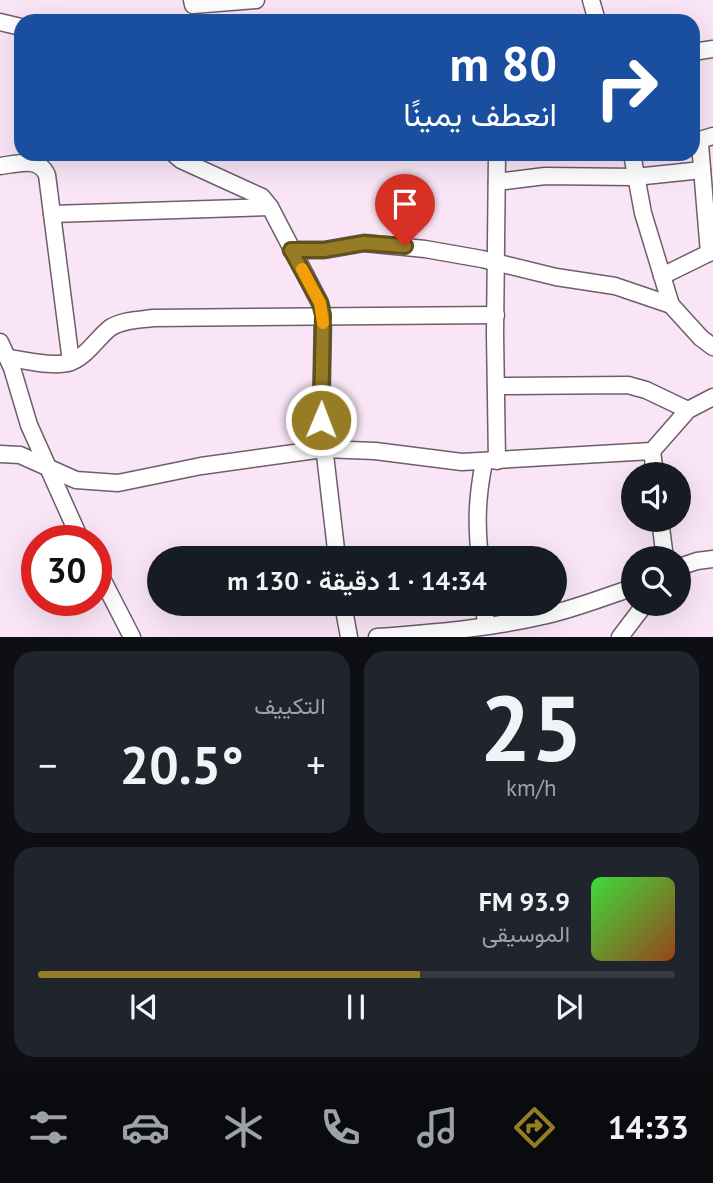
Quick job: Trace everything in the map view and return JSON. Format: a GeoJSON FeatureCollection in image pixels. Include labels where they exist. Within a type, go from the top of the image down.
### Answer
{"type":"FeatureCollection","features":[{"type":"Feature","properties":{"kind":"street"},"geometry":{"type":"LineString","coordinates":[[193,9],[256,0]]}},
{"type":"Feature","properties":{"kind":"street"},"geometry":{"type":"LineString","coordinates":[[662,276],[711,252],[700,144],[704,139],[713,136]]}},
{"type":"Feature","properties":{"kind":"street"},"geometry":{"type":"LineString","coordinates":[[183,161],[254,191],[262,197],[270,207],[320,303],[323,315],[321,420],[335,546]]}},
{"type":"Feature","properties":{"kind":"street"},"geometry":{"type":"LineString","coordinates":[[479,546],[477,495],[491,462],[496,386],[497,161]]}},
{"type":"Feature","properties":{"kind":"street"},"geometry":{"type":"LineString","coordinates":[[633,161],[671,305],[701,338],[713,347]]}},
{"type":"Feature","properties":{"kind":"street"},"geometry":{"type":"LineString","coordinates":[[0,166],[36,162],[43,167],[47,175],[71,362]]}},
{"type":"Feature","properties":{"kind":"street"},"geometry":{"type":"LineString","coordinates":[[497,182],[545,176],[635,177],[702,170]]}},
{"type":"Feature","properties":{"kind":"street"},"geometry":{"type":"LineString","coordinates":[[52,214],[270,207]]}},
{"type":"Feature","properties":{"kind":"street"},"geometry":{"type":"LineString","coordinates":[[291,250],[324,250],[364,243],[385,243],[615,286],[671,305]]}},
{"type":"Feature","properties":{"kind":"street"},"geometry":{"type":"LineString","coordinates":[[8,358],[62,364],[71,362],[80,358],[111,327],[121,322],[190,317],[496,315]]}},
{"type":"Feature","properties":{"kind":"street"},"geometry":{"type":"LineString","coordinates":[[0,342],[8,358],[29,425],[73,525]]}},
{"type":"Feature","properties":{"kind":"street"},"geometry":{"type":"LineString","coordinates":[[496,386],[628,385],[646,390],[688,410]]}},
{"type":"Feature","properties":{"kind":"street"},"geometry":{"type":"LineString","coordinates":[[0,454],[20,455],[76,480],[118,483],[201,466],[323,449],[375,451],[462,462],[652,451],[688,410],[713,397]]}},
{"type":"Feature","properties":{"kind":"street"},"geometry":{"type":"LineString","coordinates":[[652,451],[653,462]]}},
{"type":"Feature","properties":{"kind":"street"},"geometry":{"type":"LineString","coordinates":[[691,563],[713,559]]}},
{"type":"Feature","properties":{"kind":"street"},"geometry":{"type":"LineString","coordinates":[[377,637],[546,616],[621,592]]}},
{"type":"Feature","properties":{"kind":"street"},"geometry":{"type":"LineString","coordinates":[[112,599],[132,637]]}},
{"type":"Feature","properties":{"kind":"street"},"geometry":{"type":"LineString","coordinates":[[345,616],[349,637]]}},
{"type":"Feature","properties":{"kind":"street"},"geometry":{"type":"LineString","coordinates":[[485,616],[486,625]]}},
{"type":"Feature","properties":{"kind":"street"},"geometry":{"type":"LineString","coordinates":[[620,637],[636,616]]}},
{"type":"Feature","properties":{"kind":"slow traffic"},"geometry":{"type":"LineString","coordinates":[[302,269],[320,303],[323,323]]}},
{"type":"Feature","properties":{"kind":"route"},"geometry":{"type":"LineString","coordinates":[[321,420],[323,315],[320,303],[291,250],[324,250],[364,243],[405,246]]}}]}
